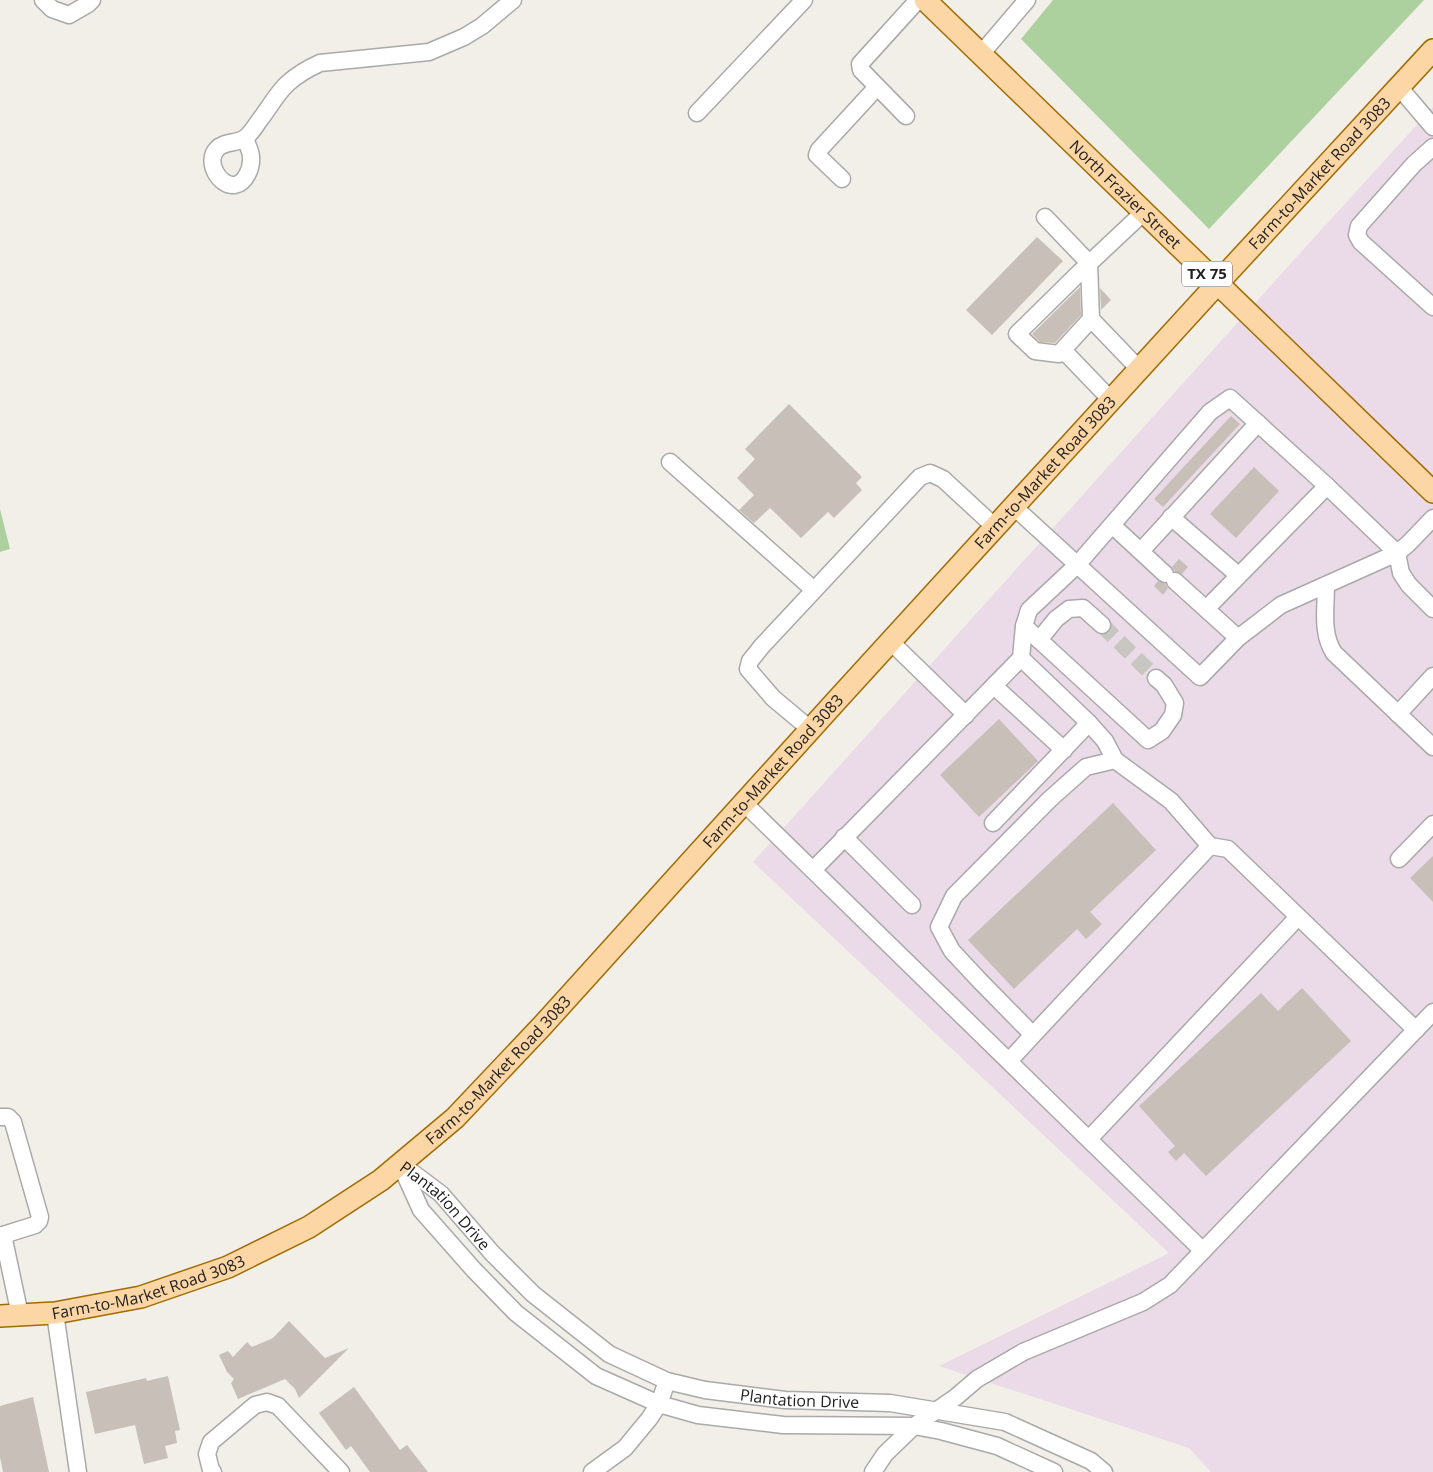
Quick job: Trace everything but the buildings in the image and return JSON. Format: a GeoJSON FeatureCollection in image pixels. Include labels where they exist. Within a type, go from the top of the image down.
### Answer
{"type":"FeatureCollection","features":[{"type":"Feature","properties":{"kind":"main road","name":"North Frazier Street"},"geometry":{"type":"LineString","coordinates":[[925,0],[1433,492]]}},
{"type":"Feature","properties":{"kind":"main road","name":"Farm-to-Market Road 3083"},"geometry":{"type":"LineString","coordinates":[[10,1315],[55,1313],[141,1297],[228,1267],[308,1227],[381,1180],[455,1118],[543,1025],[1013,506],[1433,50]]}},
{"type":"Feature","properties":{"kind":"street"},"geometry":{"type":"LineString","coordinates":[[43,0],[52,10],[69,15],[92,0]]}},
{"type":"Feature","properties":{"kind":"street"},"geometry":{"type":"LineString","coordinates":[[245,139],[288,83],[309,68],[320,63],[429,52],[464,37],[482,26],[512,0]]}},
{"type":"Feature","properties":{"kind":"street"},"geometry":{"type":"LineString","coordinates":[[697,113],[804,0]]}},
{"type":"Feature","properties":{"kind":"street"},"geometry":{"type":"LineString","coordinates":[[906,116],[861,70],[860,64],[918,0]]}},
{"type":"Feature","properties":{"kind":"street"},"geometry":{"type":"LineString","coordinates":[[981,54],[1027,0]]}},
{"type":"Feature","properties":{"kind":"street"},"geometry":{"type":"LineString","coordinates":[[842,179],[817,155],[819,150],[877,87]]}},
{"type":"Feature","properties":{"kind":"street"},"geometry":{"type":"LineString","coordinates":[[1399,87],[1433,127]]}},
{"type":"Feature","properties":{"kind":"street"},"geometry":{"type":"LineString","coordinates":[[1433,146],[1414,164],[1359,226],[1357,235],[1361,242],[1433,307]]}},
{"type":"Feature","properties":{"kind":"street"},"geometry":{"type":"LineString","coordinates":[[1091,320],[1059,354],[1035,352],[1017,334],[1144,212]]}},
{"type":"Feature","properties":{"kind":"street"},"geometry":{"type":"LineString","coordinates":[[1046,217],[1089,263],[1091,320],[1139,369]]}},
{"type":"Feature","properties":{"kind":"street"},"geometry":{"type":"LineString","coordinates":[[1063,350],[1111,400]]}},
{"type":"Feature","properties":{"kind":"street"},"geometry":{"type":"LineString","coordinates":[[813,870],[1021,658],[1024,626],[1029,610],[1078,565],[1210,412],[1230,398],[1328,486],[1397,553],[1401,573],[1409,585],[1433,609]]}},
{"type":"Feature","properties":{"kind":"street"},"geometry":{"type":"LineString","coordinates":[[1141,551],[1258,423]]}},
{"type":"Feature","properties":{"kind":"street"},"geometry":{"type":"LineString","coordinates":[[670,462],[814,590]]}},
{"type":"Feature","properties":{"kind":"street"},"geometry":{"type":"LineString","coordinates":[[810,729],[772,698],[748,670],[750,661],[762,646],[920,477],[930,473],[943,479],[995,526]]}},
{"type":"Feature","properties":{"kind":"street"},"geometry":{"type":"LineString","coordinates":[[1206,609],[1328,486]]}},
{"type":"Feature","properties":{"kind":"street"},"geometry":{"type":"LineString","coordinates":[[1013,506],[1200,677],[1238,638],[1282,606],[1397,553],[1433,518]]}},
{"type":"Feature","properties":{"kind":"street"},"geometry":{"type":"LineString","coordinates":[[1172,517],[1238,575]]}},
{"type":"Feature","properties":{"kind":"street"},"geometry":{"type":"LineString","coordinates":[[1112,525],[1238,638]]}},
{"type":"Feature","properties":{"kind":"street"},"geometry":{"type":"LineString","coordinates":[[1326,585],[1325,632],[1328,644],[1334,653],[1433,747]]}},
{"type":"Feature","properties":{"kind":"street"},"geometry":{"type":"LineString","coordinates":[[1039,640],[1056,618],[1069,609],[1083,608],[1102,625]]}},
{"type":"Feature","properties":{"kind":"street"},"geometry":{"type":"LineString","coordinates":[[1024,626],[1148,740],[1162,731],[1173,714],[1175,703],[1164,685],[1156,678]]}},
{"type":"Feature","properties":{"kind":"street"},"geometry":{"type":"LineString","coordinates":[[890,641],[966,715]]}},
{"type":"Feature","properties":{"kind":"street"},"geometry":{"type":"LineString","coordinates":[[1021,658],[1105,741],[1115,760],[1171,801],[1210,846],[1228,850],[1416,1030]]}},
{"type":"Feature","properties":{"kind":"street"},"geometry":{"type":"LineString","coordinates":[[1398,714],[1433,676]]}},
{"type":"Feature","properties":{"kind":"street"},"geometry":{"type":"LineString","coordinates":[[994,686],[1064,750]]}},
{"type":"Feature","properties":{"kind":"street"},"geometry":{"type":"LineString","coordinates":[[993,823],[1088,723]]}},
{"type":"Feature","properties":{"kind":"street"},"geometry":{"type":"LineString","coordinates":[[1034,1035],[952,951],[939,927],[954,896],[1050,799],[1086,767],[1115,760]]}},
{"type":"Feature","properties":{"kind":"street"},"geometry":{"type":"LineString","coordinates":[[744,803],[1203,1251]]}},
{"type":"Feature","properties":{"kind":"street"},"geometry":{"type":"LineString","coordinates":[[1399,859],[1433,824]]}},
{"type":"Feature","properties":{"kind":"street"},"geometry":{"type":"LineString","coordinates":[[844,838],[912,905]]}},
{"type":"Feature","properties":{"kind":"street"},"geometry":{"type":"LineString","coordinates":[[1009,1061],[1210,846]]}},
{"type":"Feature","properties":{"kind":"street"},"geometry":{"type":"LineString","coordinates":[[1089,1139],[1298,917]]}},
{"type":"Feature","properties":{"kind":"street"},"geometry":{"type":"LineString","coordinates":[[873,1472],[885,1454],[914,1426],[956,1397],[977,1379],[1023,1352],[1143,1302],[1170,1286],[1433,1012]]}},
{"type":"Feature","properties":{"kind":"street"},"geometry":{"type":"LineString","coordinates":[[0,1117],[8,1117],[13,1122],[40,1216],[39,1221],[35,1225],[2,1235],[10,1315]]}},
{"type":"Feature","properties":{"kind":"street","name":"Plantation Drive"},"geometry":{"type":"LineString","coordinates":[[400,1164],[441,1194],[492,1253],[533,1294],[609,1354],[667,1381],[705,1390],[776,1399],[890,1403],[1005,1422],[1090,1461],[1104,1472]]}},
{"type":"Feature","properties":{"kind":"street","name":"Plantation Drive"},"geometry":{"type":"LineString","coordinates":[[400,1164],[422,1210],[474,1270],[516,1313],[596,1376],[659,1404],[698,1415],[783,1425],[914,1426],[997,1446],[1054,1472]]}},
{"type":"Feature","properties":{"kind":"street"},"geometry":{"type":"LineString","coordinates":[[55,1313],[78,1472]]}},
{"type":"Feature","properties":{"kind":"street"},"geometry":{"type":"LineString","coordinates":[[592,1472],[625,1448],[649,1419],[659,1404],[667,1381]]}},
{"type":"Feature","properties":{"kind":"street"},"geometry":{"type":"LineString","coordinates":[[213,1472],[207,1454],[211,1442],[255,1406],[267,1402],[278,1406],[341,1472]]}},
{"type":"Feature","properties":{"kind":"shaded area"},"geometry":{"type":"Polygon","coordinates":[[[1433,107],[1433,1472],[1211,1472],[1189,1448],[939,1366],[1169,1253],[753,862],[1433,107]]]}},
{"type":"Feature","properties":{"kind":"green space"},"geometry":{"type":"Polygon","coordinates":[[[1053,0],[1424,0],[1209,229],[1021,39],[1053,0]]]}},
{"type":"Feature","properties":{"kind":"green space"},"geometry":{"type":"Polygon","coordinates":[[[0,509],[10,549],[0,552],[0,509]]]}},
{"type":"Feature","properties":{"kind":"tunnel"},"geometry":{"type":"LineString","coordinates":[[1102,625],[1156,678]]}}]}
